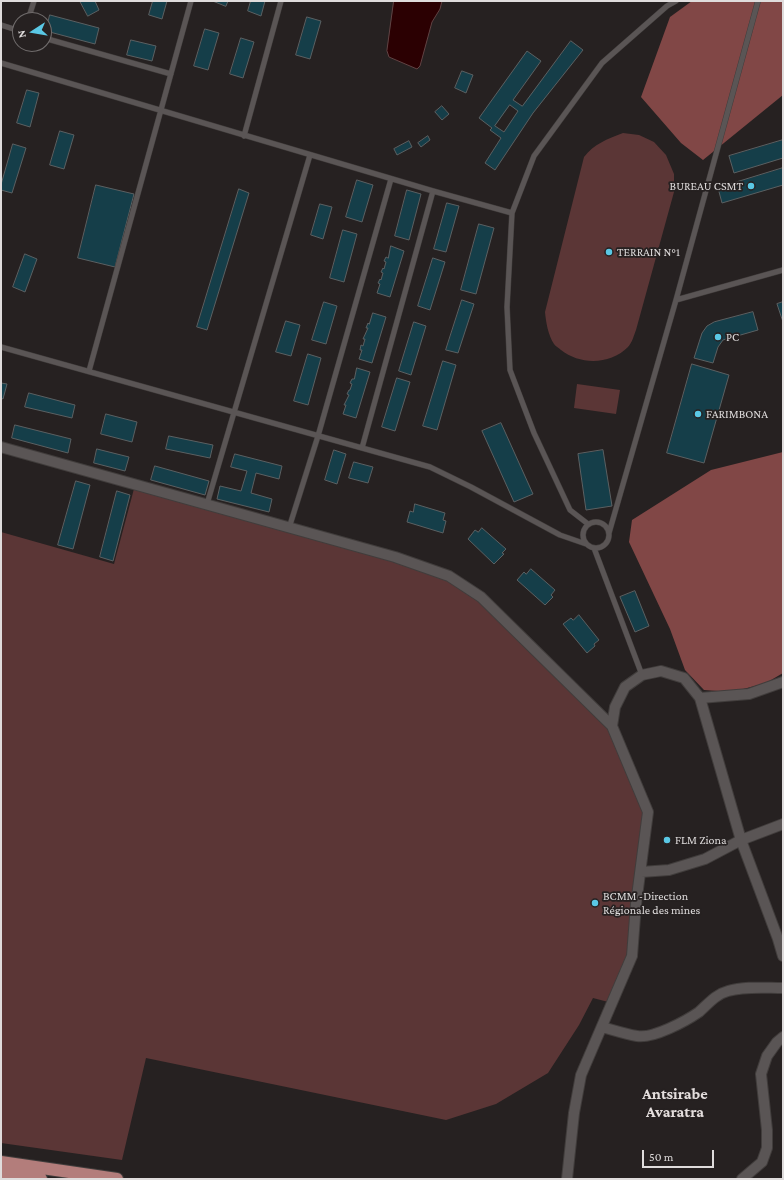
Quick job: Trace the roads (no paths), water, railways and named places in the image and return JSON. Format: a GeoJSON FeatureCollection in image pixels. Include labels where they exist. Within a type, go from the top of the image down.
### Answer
{"type":"FeatureCollection","features":[{"type":"Feature","properties":{"kind":"main road"},"geometry":{"type":"LineString","coordinates":[[1,1162],[117,1179]]}},
{"type":"Feature","properties":{"kind":"main road"},"geometry":{"type":"LineString","coordinates":[[1,1174],[41,1179]]}},
{"type":"Feature","properties":{"kind":"street"},"geometry":{"type":"LineString","coordinates":[[1,447],[394,557],[450,576],[481,597],[612,726],[648,812],[632,956],[581,1075],[574,1113],[567,1179]]}},
{"type":"Feature","properties":{"kind":"street"},"geometry":{"type":"LineString","coordinates":[[612,726],[615,707],[625,687],[642,675],[661,671],[684,678],[700,698],[741,840],[780,937],[783,956]]}},
{"type":"Feature","properties":{"kind":"street"},"geometry":{"type":"LineString","coordinates":[[700,698],[749,694],[783,682]]}},
{"type":"Feature","properties":{"kind":"street"},"geometry":{"type":"LineString","coordinates":[[641,872],[669,870],[705,860],[741,840],[783,824]]}},
{"type":"Feature","properties":{"kind":"street"},"geometry":{"type":"LineString","coordinates":[[602,1027],[639,1037],[662,1032],[685,1021],[717,996],[727,991],[742,988],[783,988]]}},
{"type":"Feature","properties":{"kind":"street"},"geometry":{"type":"LineString","coordinates":[[742,1179],[762,1162],[767,1148],[767,1130],[761,1074],[768,1056],[783,1036]]}},
{"type":"Feature","properties":{"kind":"lane"},"geometry":{"type":"LineString","coordinates":[[31,12],[34,1]]}},
{"type":"Feature","properties":{"kind":"lane"},"geometry":{"type":"LineString","coordinates":[[90,371],[191,1]]}},
{"type":"Feature","properties":{"kind":"lane"},"geometry":{"type":"LineString","coordinates":[[244,136],[281,1]]}},
{"type":"Feature","properties":{"kind":"lane"},"geometry":{"type":"LineString","coordinates":[[588,524],[570,510],[534,433],[510,370],[507,307],[512,213],[534,156],[602,63],[668,6],[676,1]]}},
{"type":"Feature","properties":{"kind":"lane"},"geometry":{"type":"LineString","coordinates":[[1,347],[430,467],[471,487],[560,535],[594,548],[602,547],[608,541],[758,1]]}},
{"type":"Feature","properties":{"kind":"lane"},"geometry":{"type":"LineString","coordinates":[[1,25],[12,28]]}},
{"type":"Feature","properties":{"kind":"lane"},"geometry":{"type":"LineString","coordinates":[[52,40],[171,74]]}},
{"type":"Feature","properties":{"kind":"lane"},"geometry":{"type":"LineString","coordinates":[[1,63],[244,136],[512,213]]}},
{"type":"Feature","properties":{"kind":"lane"},"geometry":{"type":"LineString","coordinates":[[206,504],[310,155]]}},
{"type":"Feature","properties":{"kind":"lane"},"geometry":{"type":"LineString","coordinates":[[289,528],[318,436],[391,179]]}},
{"type":"Feature","properties":{"kind":"lane"},"geometry":{"type":"LineString","coordinates":[[362,448],[433,191]]}},
{"type":"Feature","properties":{"kind":"lane"},"geometry":{"type":"LineString","coordinates":[[676,300],[783,270]]}},
{"type":"Feature","properties":{"kind":"lane"},"geometry":{"type":"LineString","coordinates":[[586,544],[584,541],[583,532],[588,524],[592,522],[605,525],[609,533]]}},
{"type":"Feature","properties":{"kind":"lane"},"geometry":{"type":"LineString","coordinates":[[594,548],[642,675]]}},
{"type":"Feature","properties":{"kind":"place","name":"BUREAU CSMT"},"geometry":{"type":"Point","coordinates":[751,186]}},
{"type":"Feature","properties":{"kind":"place","name":"TERRAIN N°1"},"geometry":{"type":"Point","coordinates":[609,252]}},
{"type":"Feature","properties":{"kind":"place","name":"PC"},"geometry":{"type":"Point","coordinates":[718,337]}},
{"type":"Feature","properties":{"kind":"place","name":"FARIMBONA"},"geometry":{"type":"Point","coordinates":[698,414]}},
{"type":"Feature","properties":{"kind":"place","name":"FLM Ziona"},"geometry":{"type":"Point","coordinates":[667,840]}},
{"type":"Feature","properties":{"kind":"place","name":"BCMM -Direction Régionale des mines"},"geometry":{"type":"Point","coordinates":[595,903]}},
{"type":"Feature","properties":{"kind":"district","name":"Antsirabe Avaratra"},"geometry":{"type":"Point","coordinates":[675,1103]}}]}
